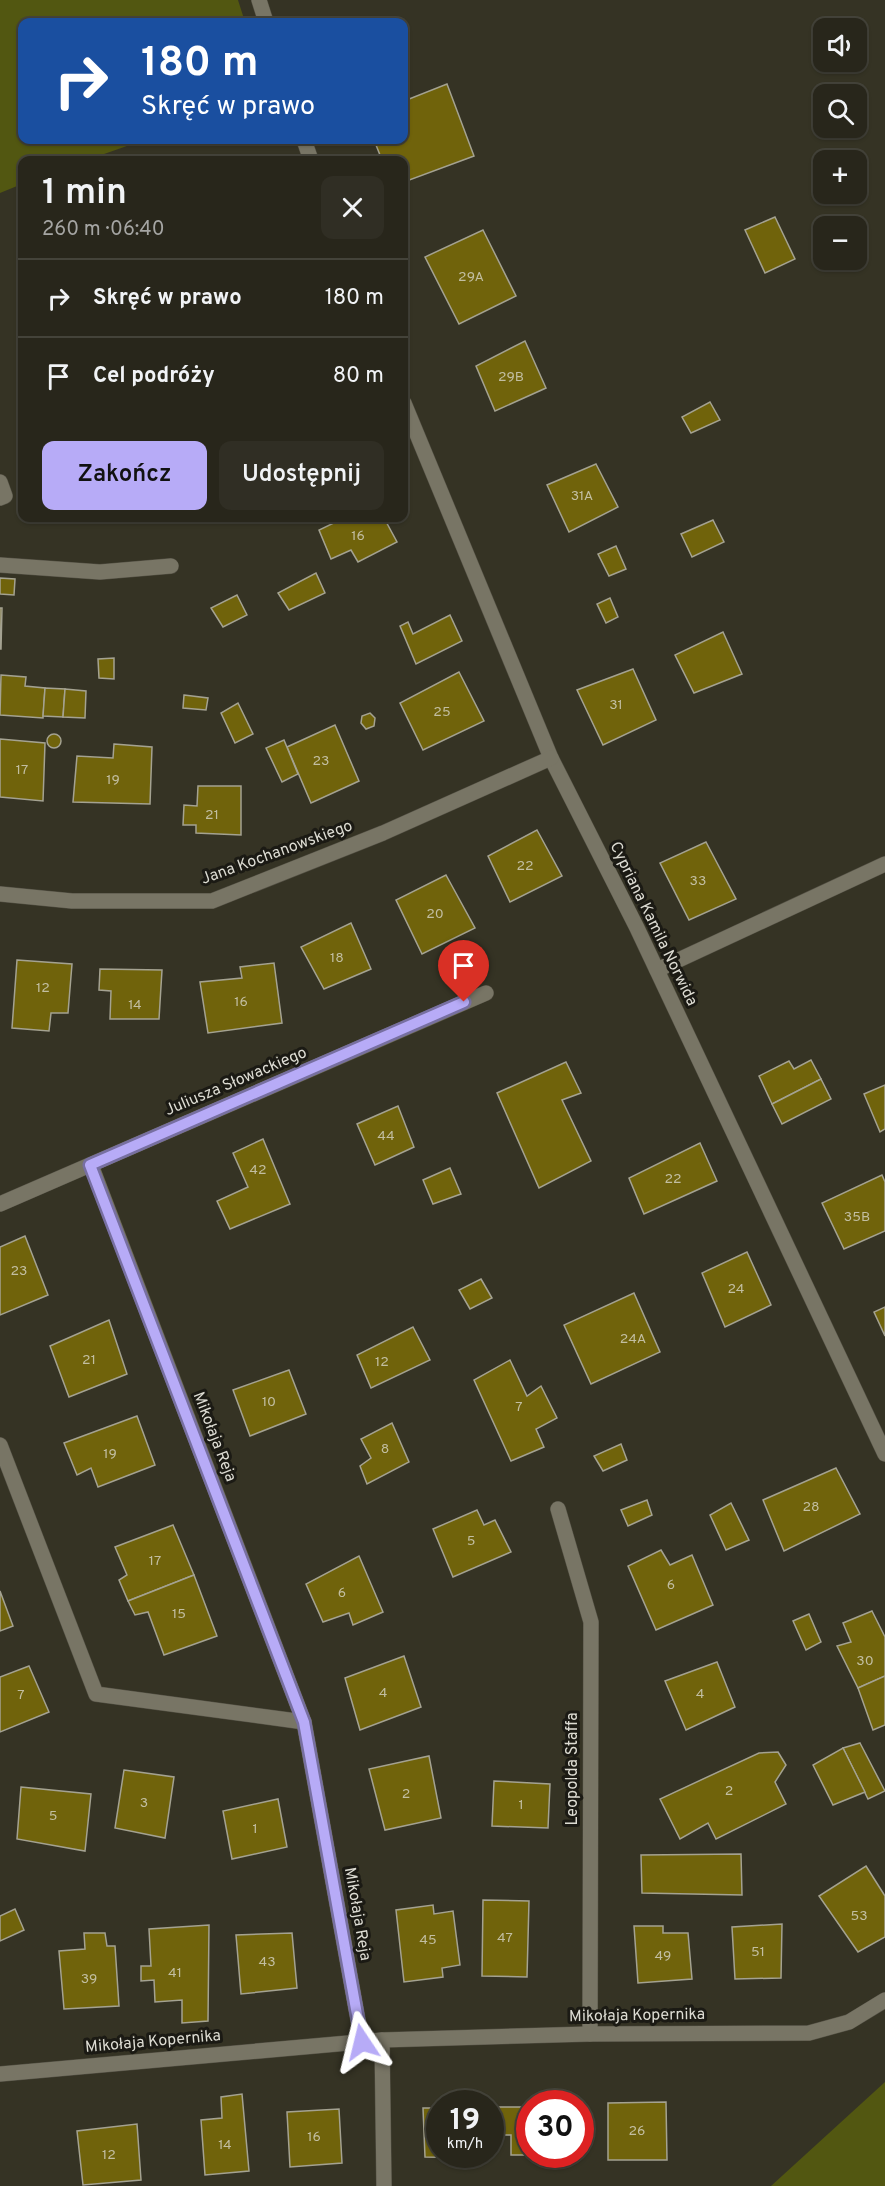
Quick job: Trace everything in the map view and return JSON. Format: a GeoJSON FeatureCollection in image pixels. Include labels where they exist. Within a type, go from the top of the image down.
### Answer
{"type":"FeatureCollection","features":[{"type":"Feature","properties":{"kind":"street"},"geometry":{"type":"LineString","coordinates":[[259,0],[265,18]]}},
{"type":"Feature","properties":{"kind":"street","name":"Cypriana Kamila Norwida"},"geometry":{"type":"LineString","coordinates":[[408,414],[551,758],[657,970],[885,1454]]}},
{"type":"Feature","properties":{"kind":"street"},"geometry":{"type":"LineString","coordinates":[[0,482],[5,496],[0,498]]}},
{"type":"Feature","properties":{"kind":"street"},"geometry":{"type":"LineString","coordinates":[[0,565],[100,572],[171,566]]}},
{"type":"Feature","properties":{"kind":"street","name":"Jana Kochanowskiego"},"geometry":{"type":"LineString","coordinates":[[0,894],[72,901],[212,901],[383,833],[551,758]]}},
{"type":"Feature","properties":{"kind":"street"},"geometry":{"type":"LineString","coordinates":[[657,970],[885,864]]}},
{"type":"Feature","properties":{"kind":"street","name":"Juliusza Słowackiego"},"geometry":{"type":"LineString","coordinates":[[0,1204],[486,993]]}},
{"type":"Feature","properties":{"kind":"street","name":"Mikołaja Reja"},"geometry":{"type":"LineString","coordinates":[[90,1165],[304,1722],[362,2042]]}},
{"type":"Feature","properties":{"kind":"street"},"geometry":{"type":"LineString","coordinates":[[0,1445],[96,1694],[304,1722]]}},
{"type":"Feature","properties":{"kind":"street","name":"Leopolda Staffa"},"geometry":{"type":"LineString","coordinates":[[558,1509],[591,1622],[590,2034]]}},
{"type":"Feature","properties":{"kind":"street","name":"Mikołaja Kopernika"},"geometry":{"type":"LineString","coordinates":[[0,2074],[382,2040],[590,2034],[809,2033],[849,2022],[885,2000]]}},
{"type":"Feature","properties":{"kind":"street"},"geometry":{"type":"LineString","coordinates":[[382,2040],[384,2186]]}},
{"type":"Feature","properties":{"kind":"green space"},"geometry":{"type":"Polygon","coordinates":[[[0,0],[238,0],[244,18],[18,18],[18,144],[133,144],[98,156],[18,156],[18,186],[0,193],[0,0]]]}},
{"type":"Feature","properties":{"kind":"green space"},"geometry":{"type":"Polygon","coordinates":[[[885,2082],[885,2186],[771,2186],[885,2082]]]}},
{"type":"Feature","properties":{"kind":"building"},"geometry":{"type":"Polygon","coordinates":[[[447,84],[474,156],[408,181],[408,156],[380,156],[376,144],[408,144],[408,99],[447,84]]]}},
{"type":"Feature","properties":{"kind":"building"},"geometry":{"type":"Polygon","coordinates":[[[775,217],[795,259],[765,273],[745,230],[775,217]]]}},
{"type":"Feature","properties":{"kind":"building"},"geometry":{"type":"Polygon","coordinates":[[[483,230],[516,296],[459,324],[425,257],[483,230]]]}},
{"type":"Feature","properties":{"kind":"building"},"geometry":{"type":"Polygon","coordinates":[[[525,341],[546,388],[495,411],[476,366],[525,341]]]}},
{"type":"Feature","properties":{"kind":"building"},"geometry":{"type":"Polygon","coordinates":[[[710,402],[720,420],[691,433],[682,417],[710,402]]]}},
{"type":"Feature","properties":{"kind":"building"},"geometry":{"type":"Polygon","coordinates":[[[596,464],[618,507],[569,532],[547,485],[596,464]]]}},
{"type":"Feature","properties":{"kind":"building"},"geometry":{"type":"Polygon","coordinates":[[[713,520],[724,542],[692,557],[681,534],[713,520]]]}},
{"type":"Feature","properties":{"kind":"building"},"geometry":{"type":"Polygon","coordinates":[[[336,522],[386,522],[397,542],[358,562],[351,550],[331,559],[319,530],[336,522]]]}},
{"type":"Feature","properties":{"kind":"building"},"geometry":{"type":"Polygon","coordinates":[[[616,546],[626,569],[609,576],[598,554],[616,546]]]}},
{"type":"Feature","properties":{"kind":"building"},"geometry":{"type":"Polygon","coordinates":[[[316,573],[325,593],[289,610],[278,593],[316,573]]]}},
{"type":"Feature","properties":{"kind":"building"},"geometry":{"type":"Polygon","coordinates":[[[0,578],[15,579],[14,595],[0,594],[0,578]]]}},
{"type":"Feature","properties":{"kind":"building"},"geometry":{"type":"Polygon","coordinates":[[[237,595],[247,615],[223,627],[211,608],[237,595]]]}},
{"type":"Feature","properties":{"kind":"building"},"geometry":{"type":"Polygon","coordinates":[[[610,598],[618,617],[606,623],[597,604],[610,598]]]}},
{"type":"Feature","properties":{"kind":"building"},"geometry":{"type":"Polygon","coordinates":[[[0,608],[2,608],[1,649],[0,649],[0,608]]]}},
{"type":"Feature","properties":{"kind":"building"},"geometry":{"type":"Polygon","coordinates":[[[450,615],[462,641],[416,664],[400,626],[408,622],[413,634],[450,615]]]}},
{"type":"Feature","properties":{"kind":"building"},"geometry":{"type":"Polygon","coordinates":[[[723,632],[742,674],[694,693],[675,655],[723,632]]]}},
{"type":"Feature","properties":{"kind":"building"},"geometry":{"type":"Polygon","coordinates":[[[114,658],[114,679],[99,678],[98,659],[114,658]]]}},
{"type":"Feature","properties":{"kind":"building"},"geometry":{"type":"Polygon","coordinates":[[[633,669],[656,720],[603,745],[577,690],[633,669]]]}},
{"type":"Feature","properties":{"kind":"building"},"geometry":{"type":"Polygon","coordinates":[[[459,672],[484,721],[423,750],[400,703],[459,672]]]}},
{"type":"Feature","properties":{"kind":"building"},"geometry":{"type":"Polygon","coordinates":[[[1,675],[26,677],[25,686],[45,688],[43,718],[0,715],[1,675]]]}},
{"type":"Feature","properties":{"kind":"building"},"geometry":{"type":"Polygon","coordinates":[[[45,688],[65,689],[63,717],[43,716],[45,688]]]}},
{"type":"Feature","properties":{"kind":"building"},"geometry":{"type":"Polygon","coordinates":[[[65,689],[86,691],[85,718],[63,717],[65,689]]]}},
{"type":"Feature","properties":{"kind":"building"},"geometry":{"type":"Polygon","coordinates":[[[184,695],[208,698],[206,710],[183,708],[184,695]]]}},
{"type":"Feature","properties":{"kind":"building"},"geometry":{"type":"Polygon","coordinates":[[[238,703],[253,734],[235,743],[221,713],[238,703]]]}},
{"type":"Feature","properties":{"kind":"building"},"geometry":{"type":"Polygon","coordinates":[[[370,713],[375,718],[374,726],[366,729],[361,723],[362,716],[370,713]]]}},
{"type":"Feature","properties":{"kind":"building"},"geometry":{"type":"Polygon","coordinates":[[[335,725],[359,781],[311,803],[287,747],[335,725]]]}},
{"type":"Feature","properties":{"kind":"building"},"geometry":{"type":"Polygon","coordinates":[[[51,734],[57,734],[61,741],[57,748],[51,748],[47,744],[47,738],[51,734]]]}},
{"type":"Feature","properties":{"kind":"building"},"geometry":{"type":"Polygon","coordinates":[[[0,739],[45,743],[43,801],[0,797],[0,739]]]}},
{"type":"Feature","properties":{"kind":"building"},"geometry":{"type":"Polygon","coordinates":[[[284,740],[298,774],[282,782],[266,748],[284,740]]]}},
{"type":"Feature","properties":{"kind":"building"},"geometry":{"type":"Polygon","coordinates":[[[114,744],[152,747],[150,804],[73,802],[77,756],[113,758],[114,744]]]}},
{"type":"Feature","properties":{"kind":"building"},"geometry":{"type":"Polygon","coordinates":[[[198,786],[241,786],[241,835],[196,833],[196,825],[183,825],[184,805],[197,806],[198,786]]]}},
{"type":"Feature","properties":{"kind":"building"},"geometry":{"type":"Polygon","coordinates":[[[537,830],[562,876],[510,902],[488,856],[537,830]]]}},
{"type":"Feature","properties":{"kind":"building"},"geometry":{"type":"Polygon","coordinates":[[[706,842],[736,899],[689,920],[660,863],[706,842]]]}},
{"type":"Feature","properties":{"kind":"building"},"geometry":{"type":"Polygon","coordinates":[[[446,875],[475,928],[422,954],[396,900],[446,875]]]}},
{"type":"Feature","properties":{"kind":"building"},"geometry":{"type":"Polygon","coordinates":[[[351,923],[371,969],[324,989],[301,947],[351,923]]]}},
{"type":"Feature","properties":{"kind":"building"},"geometry":{"type":"Polygon","coordinates":[[[17,960],[72,964],[68,1013],[51,1013],[49,1031],[12,1028],[17,960]]]}},
{"type":"Feature","properties":{"kind":"building"},"geometry":{"type":"Polygon","coordinates":[[[274,963],[282,1023],[208,1033],[200,982],[242,978],[240,967],[274,963]]]}},
{"type":"Feature","properties":{"kind":"building"},"geometry":{"type":"Polygon","coordinates":[[[100,969],[162,970],[159,1019],[110,1019],[111,991],[99,990],[100,969]]]}},
{"type":"Feature","properties":{"kind":"building"},"geometry":{"type":"Polygon","coordinates":[[[811,1060],[821,1079],[772,1104],[759,1076],[789,1061],[794,1069],[811,1060]]]}},
{"type":"Feature","properties":{"kind":"building"},"geometry":{"type":"Polygon","coordinates":[[[566,1062],[581,1093],[562,1100],[591,1161],[539,1188],[497,1093],[566,1062]]]}},
{"type":"Feature","properties":{"kind":"building"},"geometry":{"type":"Polygon","coordinates":[[[821,1079],[831,1099],[782,1124],[772,1104],[821,1079]]]}},
{"type":"Feature","properties":{"kind":"building"},"geometry":{"type":"Polygon","coordinates":[[[885,1085],[885,1129],[880,1132],[864,1094],[885,1085]]]}},
{"type":"Feature","properties":{"kind":"building"},"geometry":{"type":"Polygon","coordinates":[[[398,1106],[414,1147],[375,1165],[357,1124],[398,1106]]]}},
{"type":"Feature","properties":{"kind":"building"},"geometry":{"type":"Polygon","coordinates":[[[263,1139],[290,1204],[230,1229],[217,1201],[248,1187],[233,1153],[263,1139]]]}},
{"type":"Feature","properties":{"kind":"building"},"geometry":{"type":"Polygon","coordinates":[[[700,1143],[717,1181],[644,1214],[629,1178],[700,1143]]]}},
{"type":"Feature","properties":{"kind":"building"},"geometry":{"type":"Polygon","coordinates":[[[450,1168],[461,1194],[433,1204],[423,1180],[450,1168]]]}},
{"type":"Feature","properties":{"kind":"building"},"geometry":{"type":"Polygon","coordinates":[[[882,1175],[885,1182],[885,1231],[844,1249],[822,1203],[882,1175]]]}},
{"type":"Feature","properties":{"kind":"building"},"geometry":{"type":"Polygon","coordinates":[[[25,1236],[48,1295],[0,1315],[0,1247],[25,1236]]]}},
{"type":"Feature","properties":{"kind":"building"},"geometry":{"type":"Polygon","coordinates":[[[747,1252],[771,1305],[725,1327],[702,1273],[747,1252]]]}},
{"type":"Feature","properties":{"kind":"building"},"geometry":{"type":"Polygon","coordinates":[[[481,1279],[492,1298],[470,1309],[459,1290],[481,1279]]]}},
{"type":"Feature","properties":{"kind":"building"},"geometry":{"type":"Polygon","coordinates":[[[634,1293],[660,1352],[591,1384],[564,1325],[634,1293]]]}},
{"type":"Feature","properties":{"kind":"building"},"geometry":{"type":"Polygon","coordinates":[[[885,1307],[885,1336],[874,1312],[885,1307]]]}},
{"type":"Feature","properties":{"kind":"building"},"geometry":{"type":"Polygon","coordinates":[[[109,1320],[127,1374],[69,1397],[50,1346],[109,1320]]]}},
{"type":"Feature","properties":{"kind":"building"},"geometry":{"type":"Polygon","coordinates":[[[413,1327],[430,1360],[371,1388],[357,1355],[413,1327]]]}},
{"type":"Feature","properties":{"kind":"building"},"geometry":{"type":"Polygon","coordinates":[[[510,1360],[527,1396],[541,1386],[557,1418],[536,1429],[544,1447],[511,1461],[474,1380],[510,1360]]]}},
{"type":"Feature","properties":{"kind":"building"},"geometry":{"type":"Polygon","coordinates":[[[289,1370],[306,1414],[250,1436],[233,1390],[289,1370]]]}},
{"type":"Feature","properties":{"kind":"building"},"geometry":{"type":"Polygon","coordinates":[[[137,1416],[155,1465],[98,1487],[91,1468],[77,1475],[64,1443],[137,1416]]]}},
{"type":"Feature","properties":{"kind":"building"},"geometry":{"type":"Polygon","coordinates":[[[392,1423],[409,1462],[367,1484],[360,1466],[371,1458],[361,1439],[392,1423]]]}},
{"type":"Feature","properties":{"kind":"building"},"geometry":{"type":"Polygon","coordinates":[[[621,1444],[627,1460],[603,1471],[594,1456],[621,1444]]]}},
{"type":"Feature","properties":{"kind":"building"},"geometry":{"type":"Polygon","coordinates":[[[836,1468],[860,1514],[784,1551],[763,1500],[836,1468]]]}},
{"type":"Feature","properties":{"kind":"building"},"geometry":{"type":"Polygon","coordinates":[[[647,1500],[652,1515],[628,1526],[621,1510],[647,1500]]]}},
{"type":"Feature","properties":{"kind":"building"},"geometry":{"type":"Polygon","coordinates":[[[731,1503],[749,1540],[726,1550],[710,1515],[731,1503]]]}},
{"type":"Feature","properties":{"kind":"building"},"geometry":{"type":"Polygon","coordinates":[[[477,1510],[484,1525],[495,1520],[511,1552],[453,1577],[433,1529],[477,1510]]]}},
{"type":"Feature","properties":{"kind":"building"},"geometry":{"type":"Polygon","coordinates":[[[173,1525],[194,1575],[128,1601],[119,1580],[127,1575],[115,1547],[173,1525]]]}},
{"type":"Feature","properties":{"kind":"building"},"geometry":{"type":"Polygon","coordinates":[[[661,1550],[670,1565],[692,1555],[713,1605],[656,1630],[628,1566],[661,1550]]]}},
{"type":"Feature","properties":{"kind":"building"},"geometry":{"type":"Polygon","coordinates":[[[359,1556],[383,1612],[353,1625],[349,1613],[323,1622],[306,1584],[359,1556]]]}},
{"type":"Feature","properties":{"kind":"building"},"geometry":{"type":"Polygon","coordinates":[[[194,1575],[217,1636],[164,1655],[148,1612],[135,1615],[128,1601],[194,1575]]]}},
{"type":"Feature","properties":{"kind":"building"},"geometry":{"type":"Polygon","coordinates":[[[0,1591],[13,1626],[0,1631],[0,1591]]]}},
{"type":"Feature","properties":{"kind":"building"},"geometry":{"type":"Polygon","coordinates":[[[872,1611],[885,1637],[885,1676],[858,1688],[837,1646],[851,1642],[843,1623],[872,1611]]]}},
{"type":"Feature","properties":{"kind":"building"},"geometry":{"type":"Polygon","coordinates":[[[809,1614],[821,1642],[806,1650],[793,1621],[809,1614]]]}},
{"type":"Feature","properties":{"kind":"building"},"geometry":{"type":"Polygon","coordinates":[[[404,1656],[421,1707],[360,1730],[345,1678],[404,1656]]]}},
{"type":"Feature","properties":{"kind":"building"},"geometry":{"type":"Polygon","coordinates":[[[717,1662],[735,1707],[686,1730],[665,1681],[717,1662]]]}},
{"type":"Feature","properties":{"kind":"building"},"geometry":{"type":"Polygon","coordinates":[[[29,1666],[49,1712],[0,1732],[0,1677],[29,1666]]]}},
{"type":"Feature","properties":{"kind":"building"},"geometry":{"type":"Polygon","coordinates":[[[885,1676],[885,1725],[873,1730],[858,1688],[885,1676]]]}},
{"type":"Feature","properties":{"kind":"building"},"geometry":{"type":"Polygon","coordinates":[[[860,1743],[885,1791],[868,1799],[843,1748],[860,1743]]]}},
{"type":"Feature","properties":{"kind":"building"},"geometry":{"type":"Polygon","coordinates":[[[843,1748],[865,1792],[833,1805],[813,1765],[843,1748]]]}},
{"type":"Feature","properties":{"kind":"building"},"geometry":{"type":"Polygon","coordinates":[[[778,1752],[786,1765],[775,1782],[786,1804],[716,1839],[708,1823],[680,1839],[660,1799],[759,1753],[778,1752]]]}},
{"type":"Feature","properties":{"kind":"building"},"geometry":{"type":"Polygon","coordinates":[[[429,1756],[441,1818],[385,1830],[369,1769],[429,1756]]]}},
{"type":"Feature","properties":{"kind":"building"},"geometry":{"type":"Polygon","coordinates":[[[124,1770],[174,1777],[165,1838],[115,1828],[124,1770]]]}},
{"type":"Feature","properties":{"kind":"building"},"geometry":{"type":"Polygon","coordinates":[[[494,1781],[550,1784],[548,1828],[492,1826],[494,1781]]]}},
{"type":"Feature","properties":{"kind":"building"},"geometry":{"type":"Polygon","coordinates":[[[21,1787],[91,1794],[85,1851],[17,1839],[21,1787]]]}},
{"type":"Feature","properties":{"kind":"building"},"geometry":{"type":"Polygon","coordinates":[[[278,1799],[287,1847],[232,1859],[223,1811],[278,1799]]]}},
{"type":"Feature","properties":{"kind":"building"},"geometry":{"type":"Polygon","coordinates":[[[741,1854],[742,1895],[642,1893],[641,1855],[741,1854]]]}},
{"type":"Feature","properties":{"kind":"building"},"geometry":{"type":"Polygon","coordinates":[[[866,1866],[885,1896],[885,1937],[858,1952],[819,1896],[866,1866]]]}},
{"type":"Feature","properties":{"kind":"building"},"geometry":{"type":"Polygon","coordinates":[[[483,1900],[529,1901],[527,1977],[482,1976],[483,1900]]]}},
{"type":"Feature","properties":{"kind":"building"},"geometry":{"type":"Polygon","coordinates":[[[433,1905],[434,1914],[453,1911],[460,1965],[442,1968],[443,1977],[404,1982],[396,1910],[433,1905]]]}},
{"type":"Feature","properties":{"kind":"building"},"geometry":{"type":"Polygon","coordinates":[[[15,1909],[24,1930],[0,1941],[0,1916],[15,1909]]]}},
{"type":"Feature","properties":{"kind":"building"},"geometry":{"type":"Polygon","coordinates":[[[782,1924],[781,1978],[735,1979],[732,1927],[782,1924]]]}},
{"type":"Feature","properties":{"kind":"building"},"geometry":{"type":"Polygon","coordinates":[[[209,1925],[208,2021],[182,2023],[182,2000],[155,2002],[154,1980],[141,1981],[141,1966],[151,1966],[149,1929],[209,1925]]]}},
{"type":"Feature","properties":{"kind":"building"},"geometry":{"type":"Polygon","coordinates":[[[634,1926],[663,1926],[663,1933],[688,1933],[692,1979],[638,1983],[634,1926]]]}},
{"type":"Feature","properties":{"kind":"building"},"geometry":{"type":"Polygon","coordinates":[[[84,1933],[105,1933],[107,1946],[115,1946],[119,2006],[64,2009],[59,1951],[85,1949],[84,1933]]]}},
{"type":"Feature","properties":{"kind":"building"},"geometry":{"type":"Polygon","coordinates":[[[292,1933],[297,1988],[241,1994],[236,1935],[292,1933]]]}},
{"type":"Feature","properties":{"kind":"building"},"geometry":{"type":"Polygon","coordinates":[[[242,2094],[249,2171],[205,2175],[201,2120],[222,2118],[221,2097],[242,2094]]]}},
{"type":"Feature","properties":{"kind":"building"},"geometry":{"type":"Polygon","coordinates":[[[666,2102],[667,2160],[608,2160],[608,2103],[666,2102]]]}},
{"type":"Feature","properties":{"kind":"building"},"geometry":{"type":"Polygon","coordinates":[[[504,2107],[516,2107],[516,2155],[511,2155],[511,2135],[504,2135],[504,2107]]]}},
{"type":"Feature","properties":{"kind":"building"},"geometry":{"type":"Polygon","coordinates":[[[423,2108],[426,2108],[425,2157],[423,2108]]]}},
{"type":"Feature","properties":{"kind":"building"},"geometry":{"type":"Polygon","coordinates":[[[339,2109],[342,2163],[290,2167],[287,2112],[339,2109]]]}},
{"type":"Feature","properties":{"kind":"building"},"geometry":{"type":"Polygon","coordinates":[[[137,2124],[141,2180],[83,2185],[77,2131],[137,2124]]]}},
{"type":"Feature","properties":{"kind":"route"},"geometry":{"type":"LineString","coordinates":[[362,2042],[304,1722],[90,1165],[464,1002]]}}]}
